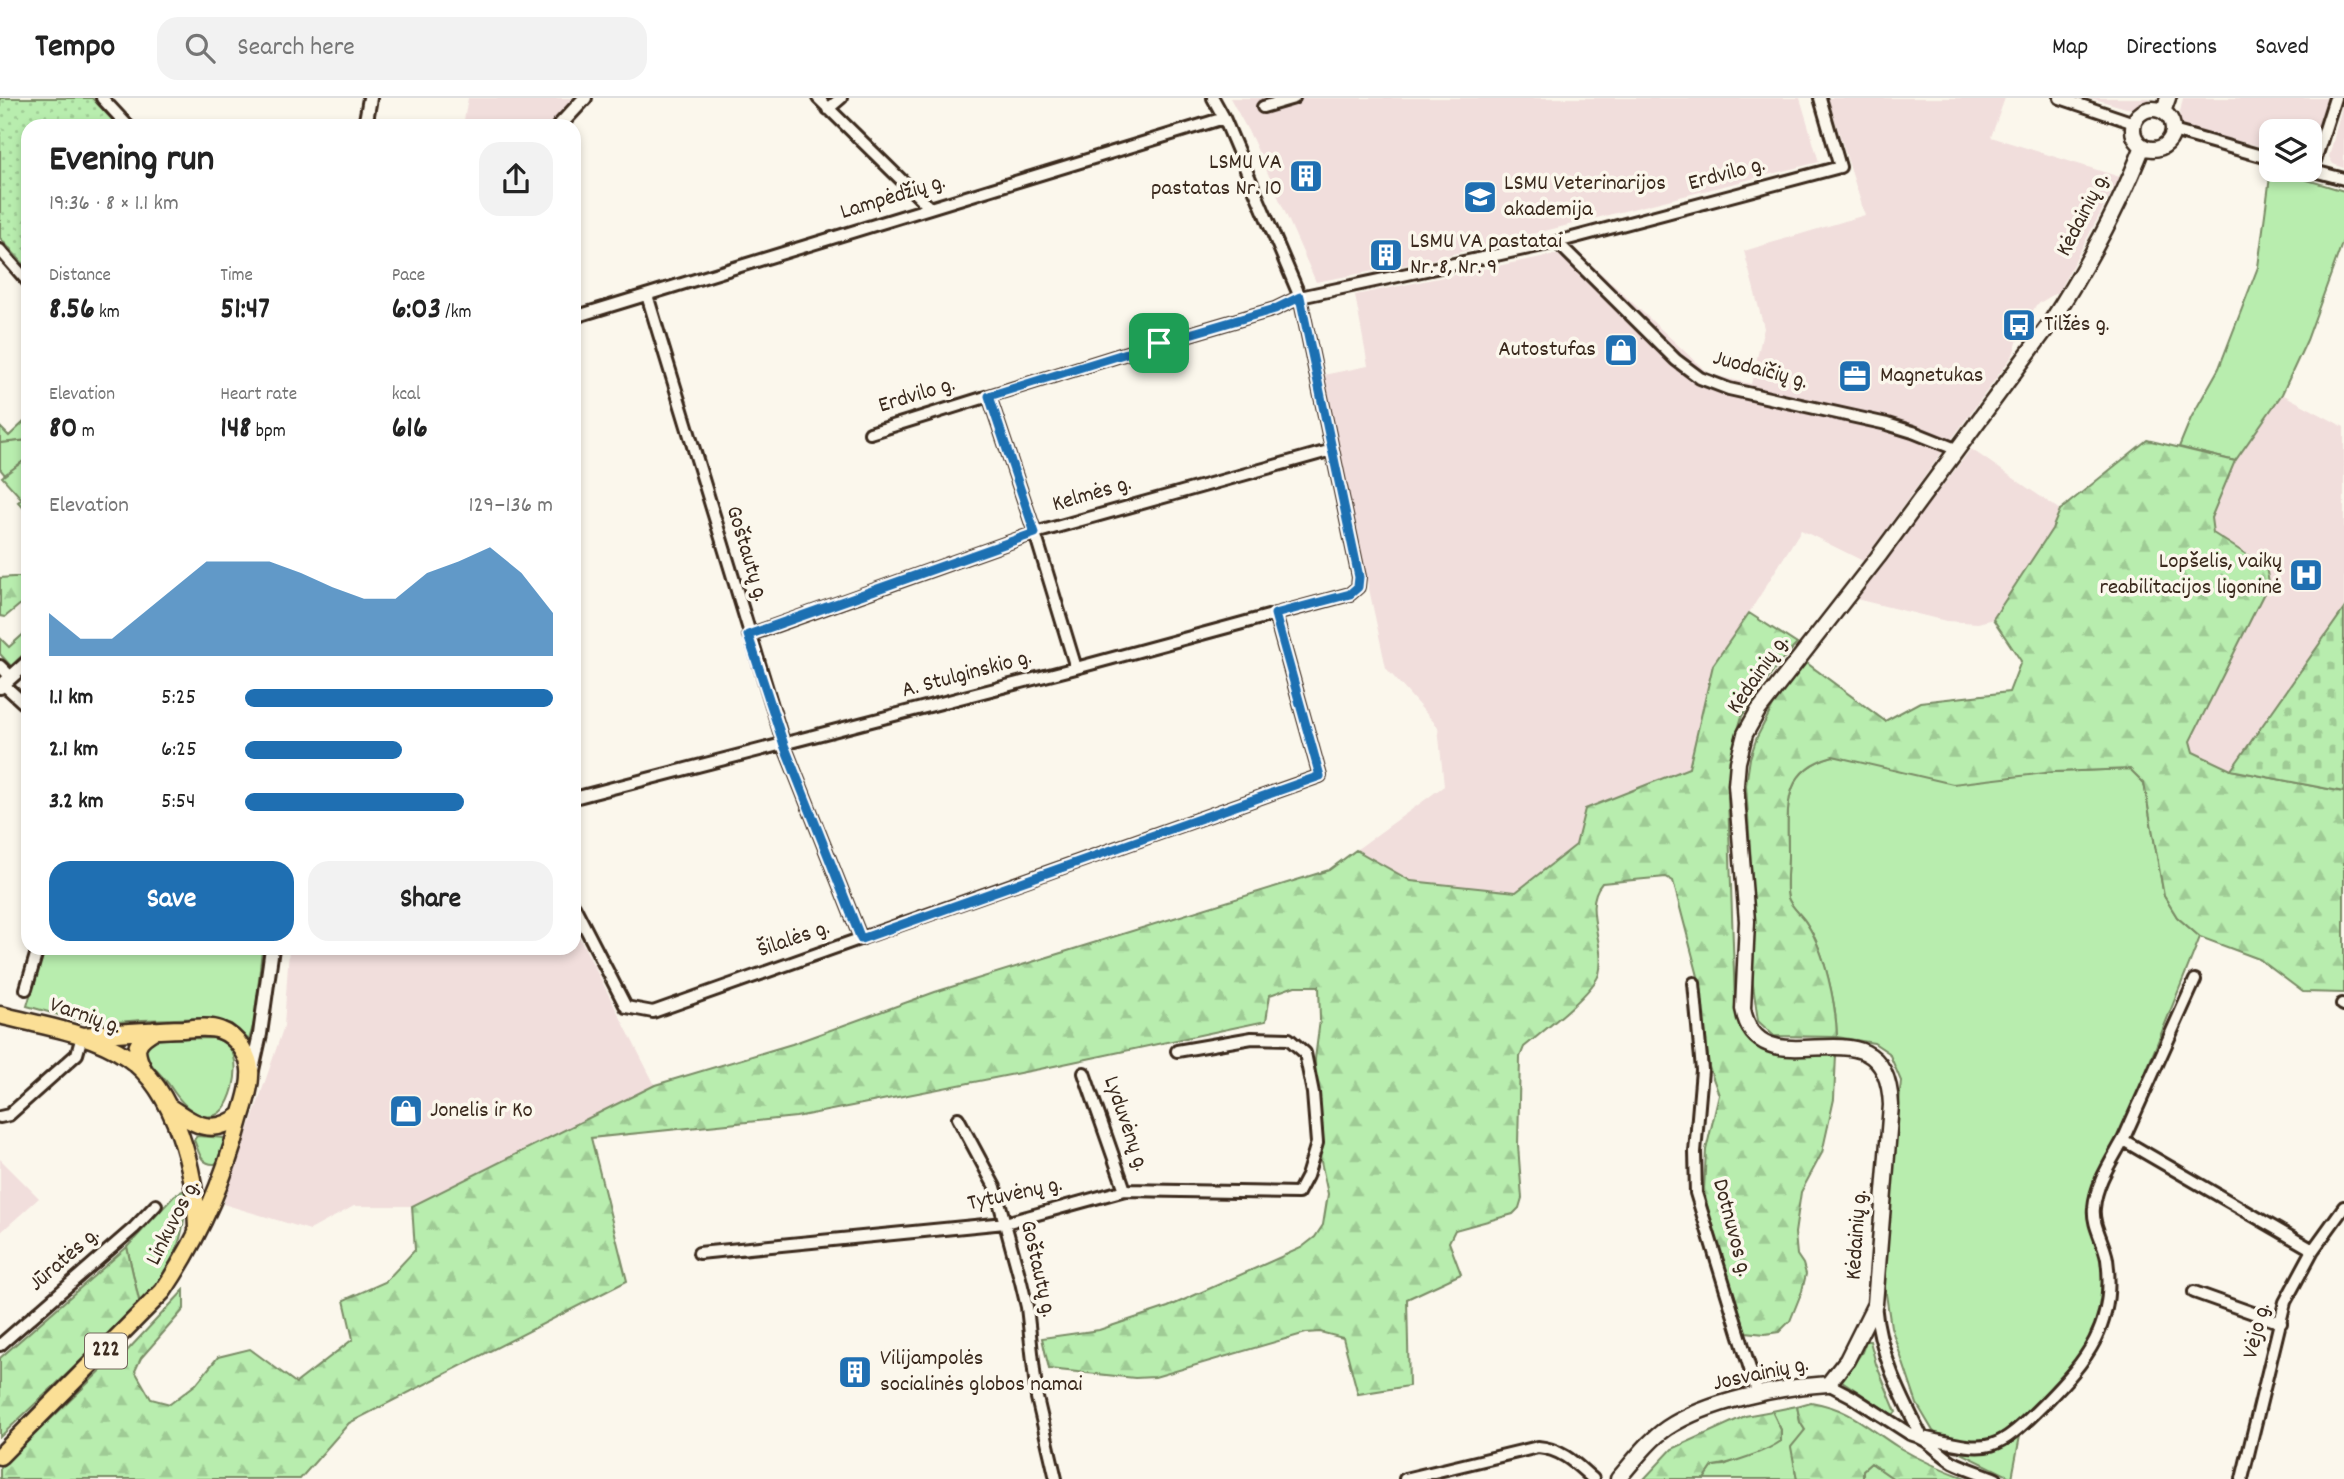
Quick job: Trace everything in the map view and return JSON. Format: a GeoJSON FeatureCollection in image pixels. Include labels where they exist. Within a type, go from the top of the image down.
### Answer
{"type":"FeatureCollection","features":[{"type":"Feature","properties":{"kind":"main road"},"geometry":{"type":"LineString","coordinates":[[2166,105],[2173,131],[2165,145],[2158,148],[2143,146],[2134,136],[2134,122],[2143,112],[2166,105]]}},
{"type":"Feature","properties":{"kind":"main road","name":"Kėdainių g."},"geometry":{"type":"LineString","coordinates":[[1875,1304],[1891,1105],[1886,1075],[1879,1063],[1865,1052],[1842,1046],[1773,1046],[1761,1041],[1745,1021],[1742,1009],[1747,921],[1736,785],[1738,762],[1745,734],[1758,711],[1878,557],[2034,347],[2071,289],[2143,146]]}},
{"type":"Feature","properties":{"kind":"main road","name":"Varnių g."},"geometry":{"type":"LineString","coordinates":[[0,1015],[82,1036],[125,1055],[143,1069],[169,1107],[190,1170],[197,1210],[197,1234]]}},
{"type":"Feature","properties":{"kind":"main road"},"geometry":{"type":"LineString","coordinates":[[82,1036],[156,1030],[222,1030],[241,1047],[251,1074]]}},
{"type":"Feature","properties":{"kind":"main road"},"geometry":{"type":"LineString","coordinates":[[143,1069],[138,1059],[137,1045],[145,1035],[156,1030]]}},
{"type":"Feature","properties":{"kind":"main road","name":"Linkuvos g."},"geometry":{"type":"LineString","coordinates":[[0,1456],[163,1291],[197,1234],[219,1185],[251,1074]]}},
{"type":"Feature","properties":{"kind":"main road"},"geometry":{"type":"LineString","coordinates":[[169,1107],[201,1127],[216,1128],[241,1115]]}},
{"type":"Feature","properties":{"kind":"main road"},"geometry":{"type":"LineString","coordinates":[[1828,1384],[1847,1360],[1875,1304]]}},
{"type":"Feature","properties":{"kind":"main road","name":"Josvainių g."},"geometry":{"type":"LineString","coordinates":[[1618,1479],[1667,1428],[1713,1407],[1758,1395],[1828,1384]]}},
{"type":"Feature","properties":{"kind":"street"},"geometry":{"type":"LineString","coordinates":[[102,98],[122,119]]}},
{"type":"Feature","properties":{"kind":"street"},"geometry":{"type":"LineString","coordinates":[[366,119],[370,98]]}},
{"type":"Feature","properties":{"kind":"street"},"geometry":{"type":"LineString","coordinates":[[566,119],[585,98]]}},
{"type":"Feature","properties":{"kind":"street"},"geometry":{"type":"LineString","coordinates":[[818,98],[930,208]]}},
{"type":"Feature","properties":{"kind":"street"},"geometry":{"type":"LineString","coordinates":[[828,109],[841,98]]}},
{"type":"Feature","properties":{"kind":"street"},"geometry":{"type":"LineString","coordinates":[[1213,98],[1300,297],[1332,450]]}},
{"type":"Feature","properties":{"kind":"street"},"geometry":{"type":"LineString","coordinates":[[1263,107],[1294,98]]}},
{"type":"Feature","properties":{"kind":"street","name":"Erdvilo g."},"geometry":{"type":"LineString","coordinates":[[870,433],[1275,309],[1300,297],[1557,242],[1840,167],[1820,98]]}},
{"type":"Feature","properties":{"kind":"street"},"geometry":{"type":"LineString","coordinates":[[2060,98],[2134,122]]}},
{"type":"Feature","properties":{"kind":"street"},"geometry":{"type":"LineString","coordinates":[[2322,138],[2336,98]]}},
{"type":"Feature","properties":{"kind":"street","name":"Lampėdžių g."},"geometry":{"type":"LineString","coordinates":[[581,315],[1224,118]]}},
{"type":"Feature","properties":{"kind":"street"},"geometry":{"type":"LineString","coordinates":[[2173,131],[2259,155]]}},
{"type":"Feature","properties":{"kind":"street"},"geometry":{"type":"LineString","coordinates":[[2322,173],[2344,179]]}},
{"type":"Feature","properties":{"kind":"street","name":"Juodaičių g."},"geometry":{"type":"LineString","coordinates":[[1557,242],[1676,360],[1700,377],[1729,388],[1887,424],[1958,450]]}},
{"type":"Feature","properties":{"kind":"street"},"geometry":{"type":"LineString","coordinates":[[0,250],[21,274]]}},
{"type":"Feature","properties":{"kind":"street","name":"Goštautų g."},"geometry":{"type":"LineString","coordinates":[[647,295],[748,635],[784,745],[861,939]]}},
{"type":"Feature","properties":{"kind":"street"},"geometry":{"type":"LineString","coordinates":[[989,396],[1076,668]]}},
{"type":"Feature","properties":{"kind":"street","name":"Kelmės g."},"geometry":{"type":"LineString","coordinates":[[748,635],[1035,533],[1332,450]]}},
{"type":"Feature","properties":{"kind":"street","name":"A. Stulginskio g."},"geometry":{"type":"LineString","coordinates":[[581,796],[1350,594],[1358,587],[1359,577],[1332,450]]}},
{"type":"Feature","properties":{"kind":"street","name":"Šilalės g."},"geometry":{"type":"LineString","coordinates":[[581,920],[626,1007],[653,1012],[1320,776],[1275,614]]}},
{"type":"Feature","properties":{"kind":"street"},"geometry":{"type":"LineString","coordinates":[[0,666],[5,683],[21,700]]}},
{"type":"Feature","properties":{"kind":"street"},"geometry":{"type":"LineString","coordinates":[[5,683],[21,668]]}},
{"type":"Feature","properties":{"kind":"street"},"geometry":{"type":"LineString","coordinates":[[26,989],[36,955]]}},
{"type":"Feature","properties":{"kind":"street","name":"Linkuvos g."},"geometry":{"type":"LineString","coordinates":[[251,1074],[271,955]]}},
{"type":"Feature","properties":{"kind":"street"},"geometry":{"type":"LineString","coordinates":[[1875,1304],[1880,1341],[1905,1404],[1922,1437],[1969,1447],[1985,1447],[2006,1439],[2077,1371],[2089,1354],[2102,1323],[2108,1277],[2106,1256],[2093,1210],[2102,1177],[2123,1140],[2195,980]]}},
{"type":"Feature","properties":{"kind":"street","name":"Dotnuvos g."},"geometry":{"type":"LineString","coordinates":[[1694,983],[1702,1070],[1695,1153],[1696,1193],[1758,1395]]}},
{"type":"Feature","properties":{"kind":"street"},"geometry":{"type":"LineString","coordinates":[[0,1117],[9,1115],[77,1054],[82,1036]]}},
{"type":"Feature","properties":{"kind":"street","name":"Tytuvėnų g."},"geometry":{"type":"LineString","coordinates":[[699,1253],[1005,1223],[1125,1190],[1298,1193],[1307,1177],[1317,1143],[1313,1093],[1305,1053],[1289,1039],[1252,1038],[1177,1051]]}},
{"type":"Feature","properties":{"kind":"street","name":"Lyduvėnų g."},"geometry":{"type":"LineString","coordinates":[[1084,1073],[1125,1190]]}},
{"type":"Feature","properties":{"kind":"street","name":"Goštautų g."},"geometry":{"type":"LineString","coordinates":[[958,1118],[995,1187],[1005,1223],[1027,1307],[1037,1398],[1056,1479]]}},
{"type":"Feature","properties":{"kind":"street"},"geometry":{"type":"LineString","coordinates":[[2123,1140],[2313,1250]]}},
{"type":"Feature","properties":{"kind":"street","name":"Jūratės g."},"geometry":{"type":"LineString","coordinates":[[0,1345],[134,1228],[156,1205]]}},
{"type":"Feature","properties":{"kind":"street","name":"Vėjo g."},"geometry":{"type":"LineString","coordinates":[[2242,1479],[2285,1302],[2313,1250],[2344,1207]]}},
{"type":"Feature","properties":{"kind":"street"},"geometry":{"type":"LineString","coordinates":[[2194,1292],[2281,1322]]}},
{"type":"Feature","properties":{"kind":"street","name":"Josvainių g."},"geometry":{"type":"LineString","coordinates":[[1828,1384],[1910,1434],[1922,1437],[1937,1452],[1954,1462],[1996,1479]]}},
{"type":"Feature","properties":{"kind":"street"},"geometry":{"type":"LineString","coordinates":[[1405,1479],[1538,1447],[1555,1450],[1566,1456],[1593,1479]]}},
{"type":"Feature","properties":{"kind":"shaded area"},"geometry":{"type":"Polygon","coordinates":[[[468,98],[574,98],[554,119],[464,119],[468,98]]]}},
{"type":"Feature","properties":{"kind":"shaded area","name":"LSMU Veterinarijos akademija"},"geometry":{"type":"Polygon","coordinates":[[[1230,98],[1800,98],[1819,162],[1421,262],[1316,282],[1253,140],[1230,98]]]}},
{"type":"Feature","properties":{"kind":"shaded area"},"geometry":{"type":"Polygon","coordinates":[[[1828,98],[2005,98],[1991,137],[2120,177],[2058,292],[2036,305],[2019,336],[2013,355],[1863,561],[1801,530],[1713,665],[1689,768],[1585,809],[1576,845],[1516,892],[1411,881],[1356,850],[1444,786],[1438,727],[1386,668],[1323,375],[1368,366],[1355,295],[1576,250],[1709,374],[1751,384],[1764,328],[1744,251],[1865,215],[1828,98]]]}},
{"type":"Feature","properties":{"kind":"shaded area"},"geometry":{"type":"Polygon","coordinates":[[[2091,98],[2151,98],[2137,109],[2091,98]]]}},
{"type":"Feature","properties":{"kind":"shaded area"},"geometry":{"type":"Polygon","coordinates":[[[2183,98],[2327,98],[2321,119],[2259,119],[2259,146],[2186,128],[2178,121],[2183,98]]]}},
{"type":"Feature","properties":{"kind":"shaded area"},"geometry":{"type":"Polygon","coordinates":[[[2344,99],[2344,168],[2333,164],[2329,157],[2344,99]]]}},
{"type":"Feature","properties":{"kind":"shaded area","name":"Lopšelis, vaikų reabilitacijos ligoninė"},"geometry":{"type":"Polygon","coordinates":[[[2282,394],[2344,427],[2344,609],[2231,770],[2193,752],[2190,741],[2262,597],[2265,567],[2213,533],[2211,518],[2235,461],[2282,394]]]}},
{"type":"Feature","properties":{"kind":"shaded area"},"geometry":{"type":"Polygon","coordinates":[[[1971,449],[2060,510],[2052,529],[1993,619],[1978,623],[1946,621],[1856,599],[1971,449]]]}},
{"type":"Feature","properties":{"kind":"shaded area"},"geometry":{"type":"Polygon","coordinates":[[[581,941],[655,1085],[412,1206],[354,1206],[310,1230],[223,1204],[284,1026],[289,955],[581,955],[581,941]]]}},
{"type":"Feature","properties":{"kind":"shaded area"},"geometry":{"type":"Polygon","coordinates":[[[0,1159],[39,1198],[0,1233],[0,1159]]]}},
{"type":"Feature","properties":{"kind":"green space"},"geometry":{"type":"Polygon","coordinates":[[[0,98],[92,98],[112,119],[21,119],[21,261],[0,238],[0,98]]]}},
{"type":"Feature","properties":{"kind":"green space"},"geometry":{"type":"Polygon","coordinates":[[[2269,182],[2314,182],[2344,191],[2344,238],[2307,340],[2282,394],[2235,461],[2179,447],[2191,418],[2219,368],[2258,267],[2269,182]]]}},
{"type":"Feature","properties":{"kind":"green space"},"geometry":{"type":"Polygon","coordinates":[[[21,425],[21,441],[0,443],[0,427],[9,436],[21,425]]]}},
{"type":"Feature","properties":{"kind":"green space"},"geometry":{"type":"Polygon","coordinates":[[[2147,440],[2235,461],[2211,518],[2213,533],[2266,567],[2269,583],[2190,741],[2193,752],[2231,770],[2344,792],[2344,993],[2303,992],[2259,959],[2200,937],[2177,917],[2164,896],[2144,783],[2130,769],[2054,772],[1953,784],[1833,756],[1816,762],[1795,782],[1788,808],[1787,889],[1789,901],[1807,924],[1824,963],[1832,994],[1837,1037],[1774,1036],[1758,1021],[1752,978],[1752,879],[1746,785],[1750,758],[1757,737],[1774,704],[1804,661],[1885,721],[1920,702],[2009,692],[2021,661],[1993,619],[2052,529],[2060,510],[2147,440]]]}},
{"type":"Feature","properties":{"kind":"green space"},"geometry":{"type":"Polygon","coordinates":[[[21,441],[21,464],[5,475],[0,469],[0,443],[21,441]]]}},
{"type":"Feature","properties":{"kind":"green space"},"geometry":{"type":"Polygon","coordinates":[[[21,463],[21,498],[2,477],[21,463]]]}},
{"type":"Feature","properties":{"kind":"green space"},"geometry":{"type":"Polygon","coordinates":[[[21,577],[21,604],[5,617],[0,616],[0,578],[21,577]]]}},
{"type":"Feature","properties":{"kind":"green space"},"geometry":{"type":"Polygon","coordinates":[[[2344,609],[2344,792],[2231,770],[2344,609]]]}},
{"type":"Feature","properties":{"kind":"green space"},"geometry":{"type":"Polygon","coordinates":[[[1749,613],[1797,644],[1780,662],[1742,716],[1733,747],[1728,797],[1735,1003],[1742,1024],[1760,1047],[1784,1055],[1836,1055],[1834,1099],[1822,1153],[1801,1192],[1795,1233],[1797,1255],[1806,1274],[1790,1321],[1779,1332],[1746,1332],[1710,1219],[1704,1191],[1706,1150],[1719,1095],[1709,1067],[1700,984],[1673,881],[1666,877],[1602,883],[1596,893],[1594,915],[1600,951],[1599,974],[1577,1001],[1524,1047],[1520,1057],[1518,1145],[1522,1198],[1519,1208],[1513,1214],[1455,1230],[1449,1242],[1461,1274],[1407,1299],[1409,1386],[1358,1394],[1343,1338],[1320,1332],[1306,1333],[1155,1377],[1135,1378],[1049,1369],[1042,1338],[1099,1330],[1168,1307],[1301,1248],[1315,1237],[1323,1225],[1328,1194],[1317,1143],[1315,1059],[1320,1020],[1319,986],[1295,986],[1270,995],[1266,1021],[796,1117],[591,1138],[627,1281],[349,1423],[300,1479],[0,1479],[0,1468],[117,1355],[125,1353],[184,1290],[184,1309],[141,1358],[135,1371],[151,1399],[170,1404],[196,1384],[218,1357],[250,1349],[296,1383],[353,1339],[344,1300],[385,1282],[415,1250],[412,1206],[655,1085],[792,1044],[935,992],[1329,870],[1356,850],[1411,881],[1516,892],[1576,845],[1585,809],[1689,768],[1713,665],[1749,613]]]}},
{"type":"Feature","properties":{"kind":"green space"},"geometry":{"type":"Polygon","coordinates":[[[21,636],[21,657],[11,666],[0,654],[0,638],[9,647],[21,636]]]}},
{"type":"Feature","properties":{"kind":"green space"},"geometry":{"type":"Polygon","coordinates":[[[1833,756],[2054,772],[2130,769],[2144,783],[2164,896],[2177,917],[2200,937],[2122,1131],[2092,1189],[2089,1210],[2104,1264],[2104,1283],[2095,1332],[2086,1352],[2024,1415],[2012,1478],[1959,1452],[1933,1431],[1917,1404],[1891,1327],[1884,1281],[1901,1081],[1889,1053],[1874,1043],[1837,1037],[1832,994],[1824,963],[1807,924],[1789,901],[1787,893],[1788,808],[1795,782],[1816,762],[1833,756]]]}},
{"type":"Feature","properties":{"kind":"green space"},"geometry":{"type":"Polygon","coordinates":[[[42,955],[261,955],[255,1019],[249,1040],[231,1024],[210,1018],[91,1024],[27,1006],[42,955]]]}},
{"type":"Feature","properties":{"kind":"green space"},"geometry":{"type":"Polygon","coordinates":[[[153,1039],[220,1040],[231,1050],[235,1072],[227,1103],[220,1112],[204,1116],[186,1106],[150,1063],[142,1047],[153,1039]]]}},
{"type":"Feature","properties":{"kind":"green space"},"geometry":{"type":"Polygon","coordinates":[[[197,1136],[225,1138],[215,1164],[206,1162],[201,1156],[194,1140],[197,1136]]]}},
{"type":"Feature","properties":{"kind":"green space"},"geometry":{"type":"Polygon","coordinates":[[[186,1189],[183,1224],[175,1252],[140,1305],[127,1247],[175,1195],[186,1189]]]}},
{"type":"Feature","properties":{"kind":"green space"},"geometry":{"type":"Polygon","coordinates":[[[127,1247],[140,1305],[0,1437],[0,1358],[127,1247]]]}},
{"type":"Feature","properties":{"kind":"green space"},"geometry":{"type":"Polygon","coordinates":[[[1866,1341],[1870,1341],[1876,1364],[1896,1412],[1893,1415],[1842,1381],[1862,1352],[1866,1341]]]}},
{"type":"Feature","properties":{"kind":"green space"},"geometry":{"type":"Polygon","coordinates":[[[1811,1402],[1837,1409],[1906,1452],[1968,1479],[1894,1479],[1871,1463],[1863,1470],[1863,1479],[1797,1479],[1791,1447],[1805,1430],[1800,1422],[1797,1406],[1811,1402]]]}},
{"type":"Feature","properties":{"kind":"green space"},"geometry":{"type":"Polygon","coordinates":[[[1797,1406],[1800,1422],[1805,1430],[1795,1454],[1797,1479],[1704,1479],[1713,1466],[1724,1465],[1781,1441],[1781,1430],[1772,1411],[1797,1406]]]}},
{"type":"Feature","properties":{"kind":"green space"},"geometry":{"type":"Polygon","coordinates":[[[1772,1411],[1781,1430],[1781,1441],[1775,1445],[1729,1463],[1713,1466],[1704,1479],[1644,1479],[1672,1449],[1745,1416],[1772,1411]]]}},
{"type":"Feature","properties":{"kind":"green space"},"geometry":{"type":"Polygon","coordinates":[[[1871,1463],[1894,1479],[1863,1479],[1863,1470],[1871,1463]]]}},
{"type":"Feature","properties":{"kind":"place","name":"LSMU VA pastatas Nr. 10"},"geometry":{"type":"Point","coordinates":[1306,176]}},
{"type":"Feature","properties":{"kind":"place","name":"LSMU Veterinarijos akademija"},"geometry":{"type":"Point","coordinates":[1480,197]}},
{"type":"Feature","properties":{"kind":"place","name":"LSMU VA pastatai Nr. 8, Nr. 9"},"geometry":{"type":"Point","coordinates":[1386,255]}},
{"type":"Feature","properties":{"kind":"place","name":"Tilžės g."},"geometry":{"type":"Point","coordinates":[2019,325]}},
{"type":"Feature","properties":{"kind":"place","name":"Autostufas"},"geometry":{"type":"Point","coordinates":[1621,350]}},
{"type":"Feature","properties":{"kind":"place","name":"Magnetukas"},"geometry":{"type":"Point","coordinates":[1855,376]}},
{"type":"Feature","properties":{"kind":"place","name":"Lopšelis, vaikų reabilitacijos ligoninė"},"geometry":{"type":"Point","coordinates":[2306,575]}},
{"type":"Feature","properties":{"kind":"place","name":"Jonelis ir Ko"},"geometry":{"type":"Point","coordinates":[406,1111]}},
{"type":"Feature","properties":{"kind":"place","name":"Vilijampolės socialinės globos namai"},"geometry":{"type":"Point","coordinates":[855,1372]}},
{"type":"Feature","properties":{"kind":"route"},"geometry":{"type":"LineString","coordinates":[[1300,297],[1359,577],[1358,587],[1350,594],[1275,614],[1320,776],[861,939],[784,745],[748,635],[1035,533],[989,396],[1159,343],[1275,309],[1300,297]]}}]}
